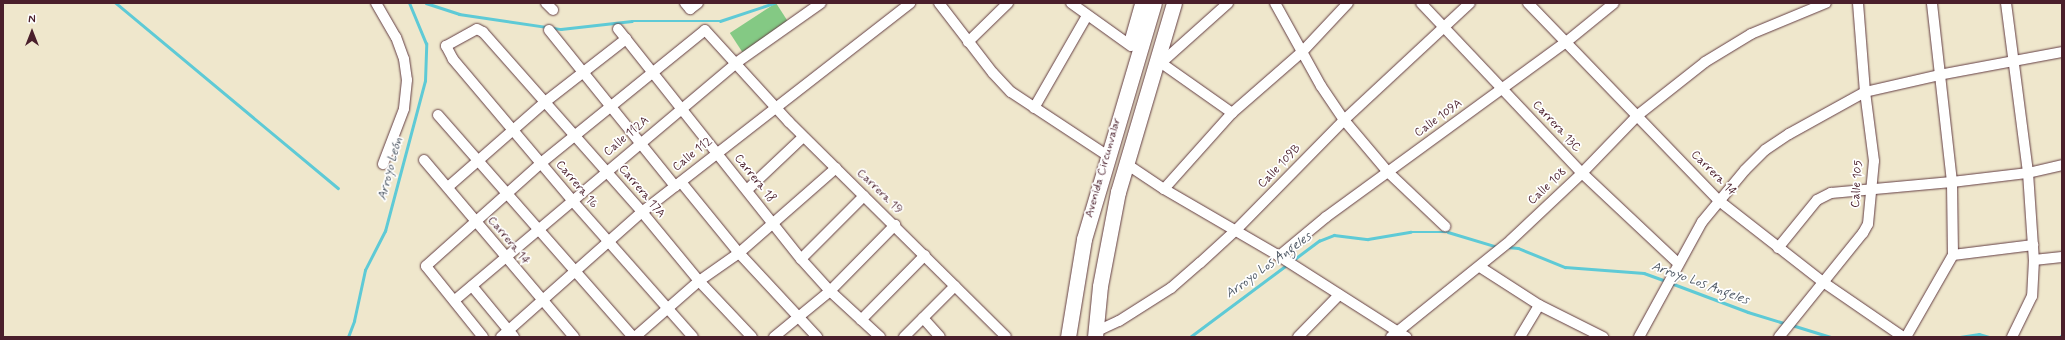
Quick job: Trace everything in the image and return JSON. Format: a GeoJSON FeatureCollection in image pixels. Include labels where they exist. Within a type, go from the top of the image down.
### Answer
{"type":"FeatureCollection","features":[{"type":"Feature","properties":{"kind":"highway"},"geometry":{"type":"LineString","coordinates":[[1128,86],[1126,77],[1131,46],[1142,3]]}},
{"type":"Feature","properties":{"kind":"highway","name":"Avenida Circunvalar"},"geometry":{"type":"LineString","coordinates":[[1068,337],[1072,303],[1084,239],[1128,86],[1154,3]]}},
{"type":"Feature","properties":{"kind":"highway","name":"Avenida Circunvalar"},"geometry":{"type":"LineString","coordinates":[[1095,335],[1100,286],[1125,163],[1159,62],[1174,3]]}},
{"type":"Feature","properties":{"kind":"street"},"geometry":{"type":"LineString","coordinates":[[376,3],[396,37],[404,59],[407,80],[404,109],[383,164]]}},
{"type":"Feature","properties":{"kind":"street","name":"Calle 112A"},"geometry":{"type":"LineString","coordinates":[[455,300],[606,171],[736,63],[822,3]]}},
{"type":"Feature","properties":{"kind":"street","name":"Calle 112"},"geometry":{"type":"LineString","coordinates":[[501,337],[512,334],[541,300],[575,272],[642,212],[910,3]]}},
{"type":"Feature","properties":{"kind":"street"},"geometry":{"type":"LineString","coordinates":[[968,42],[1008,3]]}},
{"type":"Feature","properties":{"kind":"street"},"geometry":{"type":"LineString","coordinates":[[1071,3],[1087,16],[1131,46]]}},
{"type":"Feature","properties":{"kind":"street"},"geometry":{"type":"LineString","coordinates":[[1228,3],[1159,62],[1232,113]]}},
{"type":"Feature","properties":{"kind":"street"},"geometry":{"type":"LineString","coordinates":[[1274,3],[1344,120],[1388,172],[1445,226]]}},
{"type":"Feature","properties":{"kind":"street"},"geometry":{"type":"LineString","coordinates":[[1164,189],[1232,113],[1302,52],[1348,3]]}},
{"type":"Feature","properties":{"kind":"street","name":"Carrera 13C"},"geometry":{"type":"LineString","coordinates":[[1421,3],[1582,173],[1678,263]]}},
{"type":"Feature","properties":{"kind":"street","name":"Calle 109B"},"geometry":{"type":"LineString","coordinates":[[1095,335],[1119,322],[1171,288],[1236,230],[1344,120],[1470,3]]}},
{"type":"Feature","properties":{"kind":"street","name":"Carrera 14"},"geometry":{"type":"LineString","coordinates":[[1528,3],[1638,114],[1718,200],[1823,282],[1903,337]]}},
{"type":"Feature","properties":{"kind":"street","name":"Calle 109A"},"geometry":{"type":"LineString","coordinates":[[1282,257],[1326,217],[1566,43],[1614,3]]}},
{"type":"Feature","properties":{"kind":"street","name":"Calle 108"},"geometry":{"type":"LineString","coordinates":[[1394,334],[1480,267],[1511,240],[1582,173],[1638,114],[1719,52],[1751,34],[1826,3]]}},
{"type":"Feature","properties":{"kind":"street","name":"Calle 105"},"geometry":{"type":"LineString","coordinates":[[1779,337],[1863,233],[1868,224],[1874,161],[1865,92],[1858,3]]}},
{"type":"Feature","properties":{"kind":"street"},"geometry":{"type":"LineString","coordinates":[[1906,337],[1953,255],[1952,182],[1932,3]]}},
{"type":"Feature","properties":{"kind":"street"},"geometry":{"type":"LineString","coordinates":[[2006,3],[2012,62],[2028,173],[2034,260],[2032,296],[2012,337]]}},
{"type":"Feature","properties":{"kind":"street"},"geometry":{"type":"LineString","coordinates":[[941,4],[968,42],[1011,92],[1108,156]]}},
{"type":"Feature","properties":{"kind":"street"},"geometry":{"type":"LineString","coordinates":[[1034,108],[1087,16]]}},
{"type":"Feature","properties":{"kind":"street","name":"Carrera 17A"},"geometry":{"type":"LineString","coordinates":[[446,46],[477,29],[545,102],[642,212],[698,281],[752,337]]}},
{"type":"Feature","properties":{"kind":"street","name":"Carrera 18"},"geometry":{"type":"LineString","coordinates":[[618,29],[774,224],[800,259],[830,292],[880,337]]}},
{"type":"Feature","properties":{"kind":"street"},"geometry":{"type":"LineString","coordinates":[[549,30],[641,142],[797,318],[817,337]]}},
{"type":"Feature","properties":{"kind":"street"},"geometry":{"type":"LineString","coordinates":[[483,337],[455,300],[426,266],[541,163],[705,30],[736,63]]}},
{"type":"Feature","properties":{"kind":"street"},"geometry":{"type":"LineString","coordinates":[[448,187],[479,158],[545,102],[626,39]]}},
{"type":"Feature","properties":{"kind":"street","name":"Carrera 16"},"geometry":{"type":"LineString","coordinates":[[446,46],[453,60],[607,242],[693,337]]}},
{"type":"Feature","properties":{"kind":"street"},"geometry":{"type":"LineString","coordinates":[[1640,337],[1678,263],[1702,222],[1718,200],[1765,150],[1789,134],[1865,92],[1939,75],[2062,52]]}},
{"type":"Feature","properties":{"kind":"street","name":"Carrera 19"},"geometry":{"type":"LineString","coordinates":[[736,63],[775,108],[803,137],[895,225],[1006,337]]}},
{"type":"Feature","properties":{"kind":"street"},"geometry":{"type":"LineString","coordinates":[[438,115],[479,158],[575,272],[634,337],[667,310],[698,281],[739,253],[774,224],[836,168]]}},
{"type":"Feature","properties":{"kind":"street"},"geometry":{"type":"LineString","coordinates":[[747,190],[803,137]]}},
{"type":"Feature","properties":{"kind":"street","name":"Carrera 14"},"geometry":{"type":"LineString","coordinates":[[424,160],[541,300],[574,337]]}},
{"type":"Feature","properties":{"kind":"street"},"geometry":{"type":"LineString","coordinates":[[1125,163],[1164,189],[1282,257],[1394,334],[1406,337]]}},
{"type":"Feature","properties":{"kind":"street"},"geometry":{"type":"LineString","coordinates":[[1778,248],[1817,200],[1831,192],[1872,187],[1952,182],[2028,173],[2062,165]]}},
{"type":"Feature","properties":{"kind":"street"},"geometry":{"type":"LineString","coordinates":[[800,259],[864,196]]}},
{"type":"Feature","properties":{"kind":"street"},"geometry":{"type":"LineString","coordinates":[[774,337],[830,292],[895,225]]}},
{"type":"Feature","properties":{"kind":"street"},"geometry":{"type":"LineString","coordinates":[[1953,255],[2033,245]]}},
{"type":"Feature","properties":{"kind":"street"},"geometry":{"type":"LineString","coordinates":[[861,320],[925,256]]}},
{"type":"Feature","properties":{"kind":"street"},"geometry":{"type":"LineString","coordinates":[[2034,260],[2062,257]]}},
{"type":"Feature","properties":{"kind":"street"},"geometry":{"type":"LineString","coordinates":[[1480,267],[1539,305],[1603,337]]}},
{"type":"Feature","properties":{"kind":"street"},"geometry":{"type":"LineString","coordinates":[[472,286],[512,334]]}},
{"type":"Feature","properties":{"kind":"street"},"geometry":{"type":"LineString","coordinates":[[904,337],[955,286]]}},
{"type":"Feature","properties":{"kind":"street"},"geometry":{"type":"LineString","coordinates":[[1298,337],[1339,295]]}},
{"type":"Feature","properties":{"kind":"street"},"geometry":{"type":"LineString","coordinates":[[1520,337],[1539,305]]}},
{"type":"Feature","properties":{"kind":"street"},"geometry":{"type":"LineString","coordinates":[[923,318],[940,337]]}},
{"type":"Feature","properties":{"kind":"green space"},"geometry":{"type":"Polygon","coordinates":[[[776,3],[789,23],[743,53],[730,33],[776,3]]]}},
{"type":"Feature","properties":{"kind":"waterway"},"geometry":{"type":"LineString","coordinates":[[116,3],[338,188]]}},
{"type":"Feature","properties":{"kind":"waterway","name":"Arroyo León"},"geometry":{"type":"LineString","coordinates":[[348,337],[354,321],[365,270],[385,231],[425,81],[426,44],[409,3]]}},
{"type":"Feature","properties":{"kind":"waterway"},"geometry":{"type":"LineString","coordinates":[[426,3],[459,14],[561,29],[632,21],[720,21],[774,3]]}},
{"type":"Feature","properties":{"kind":"waterway","name":"Arroyo Los Angeles"},"geometry":{"type":"LineString","coordinates":[[1292,261],[1319,241],[1334,235],[1368,239],[1410,232],[1448,232],[1498,247]]}},
{"type":"Feature","properties":{"kind":"waterway","name":"Arroyo Los Angeles"},"geometry":{"type":"LineString","coordinates":[[1507,247],[1518,248],[1565,267],[1644,273],[1666,281]]}},
{"type":"Feature","properties":{"kind":"waterway","name":"Arroyo Los Angeles"},"geometry":{"type":"LineString","coordinates":[[1190,337],[1288,264]]}},
{"type":"Feature","properties":{"kind":"waterway","name":"Arroyo Los Angeles"},"geometry":{"type":"LineString","coordinates":[[1671,283],[1748,312],[1787,324]]}},
{"type":"Feature","properties":{"kind":"waterway","name":"Arroyo Los Angeles"},"geometry":{"type":"LineString","coordinates":[[1792,325],[1831,337]]}},
{"type":"Feature","properties":{"kind":"waterway","name":"Arroyo Los Angeles"},"geometry":{"type":"LineString","coordinates":[[1960,337],[1979,334],[1989,337]]}}]}
